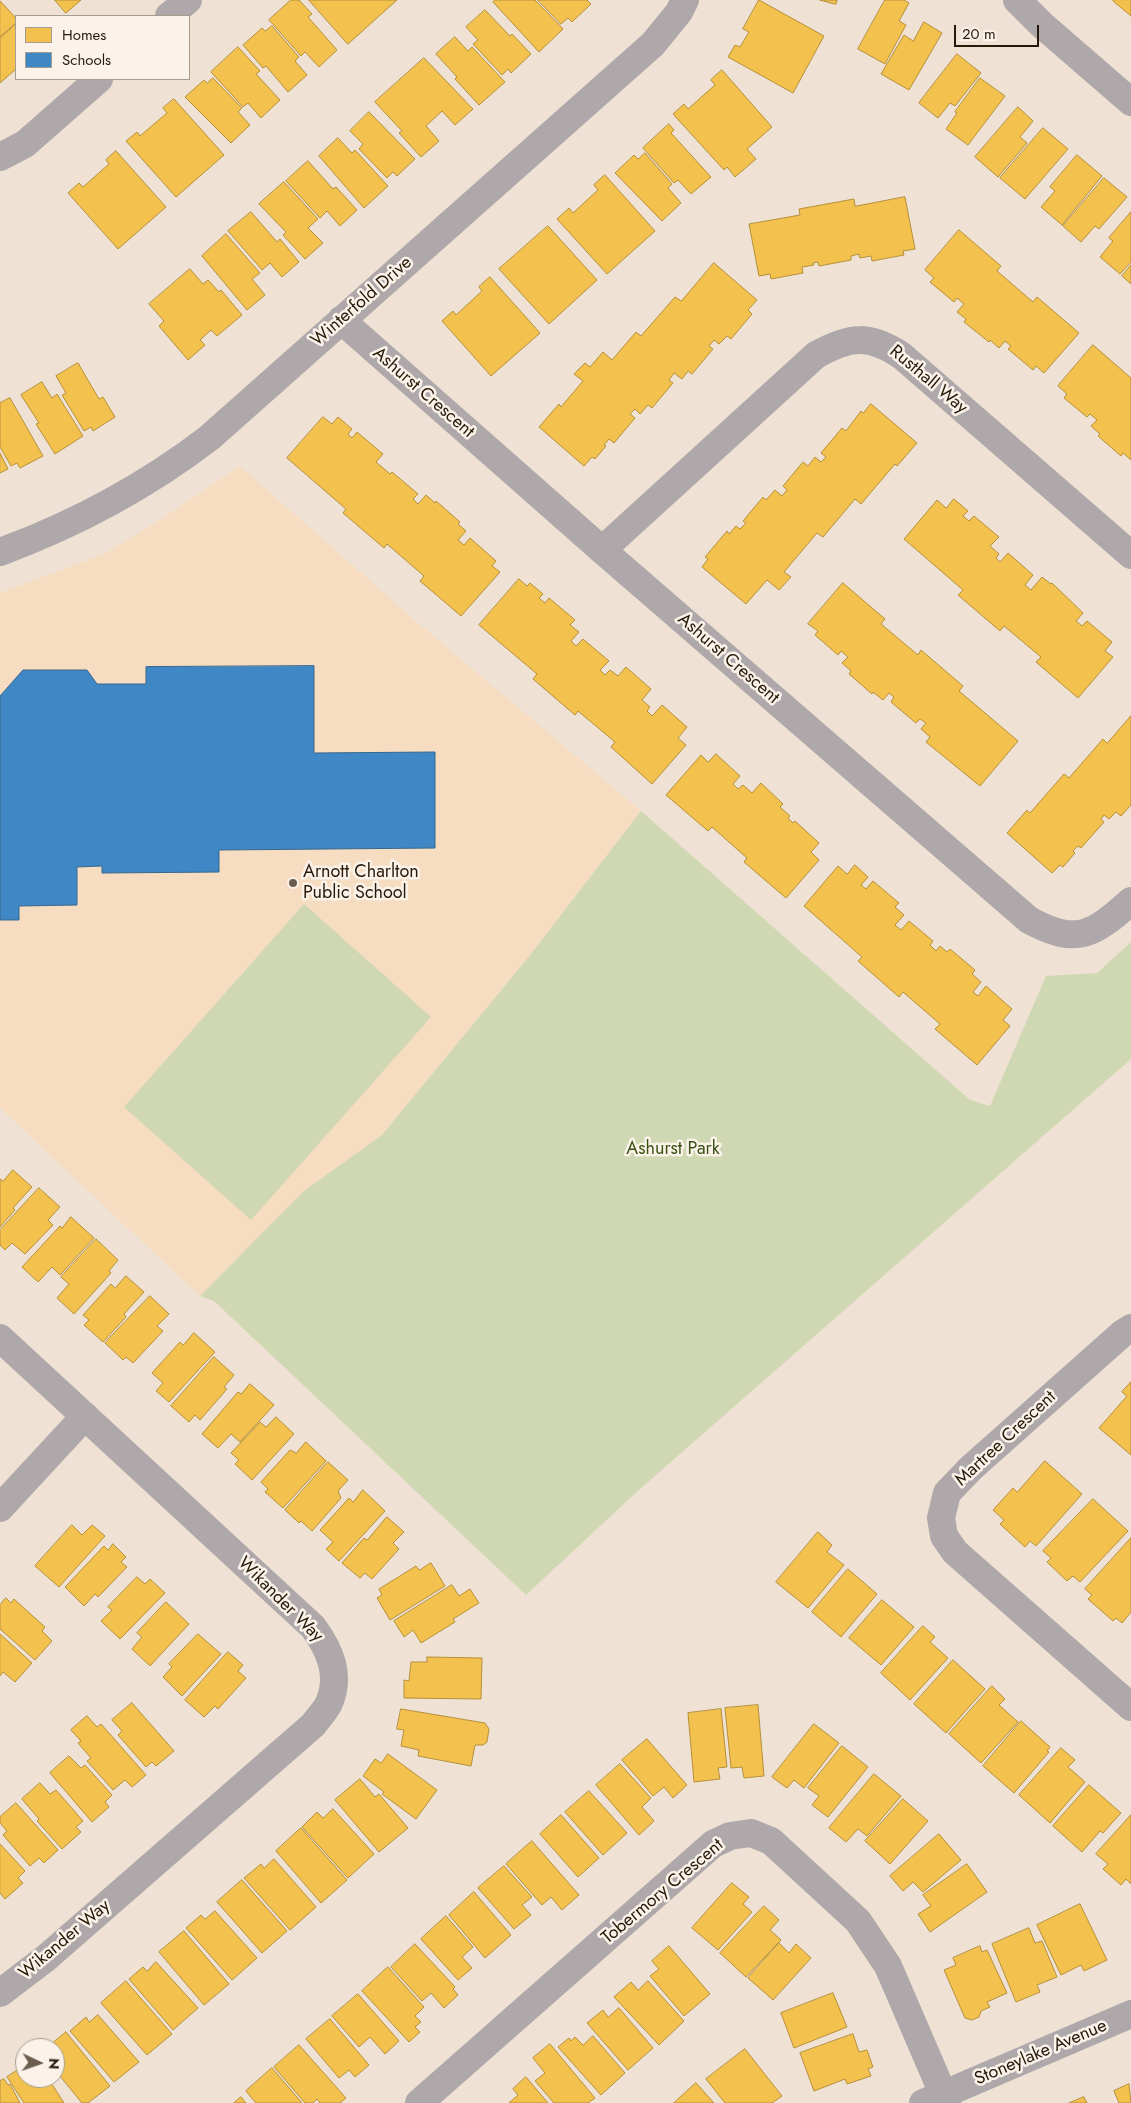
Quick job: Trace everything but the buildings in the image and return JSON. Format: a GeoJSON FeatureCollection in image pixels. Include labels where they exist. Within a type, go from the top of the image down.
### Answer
{"type":"FeatureCollection","features":[{"type":"Feature","properties":{"kind":"street"},"geometry":{"type":"LineString","coordinates":[[171,15],[188,0]]}},
{"type":"Feature","properties":{"kind":"street","name":"Winterfold Drive"},"geometry":{"type":"LineString","coordinates":[[0,552],[74,522],[120,498],[174,464],[209,438],[653,44],[679,12],[685,0]]}},
{"type":"Feature","properties":{"kind":"street"},"geometry":{"type":"LineString","coordinates":[[1017,0],[1041,24],[1131,102]]}},
{"type":"Feature","properties":{"kind":"street"},"geometry":{"type":"LineString","coordinates":[[0,157],[25,144],[98,80]]}},
{"type":"Feature","properties":{"kind":"street","name":"Ashurst Crescent"},"geometry":{"type":"LineString","coordinates":[[341,320],[602,550],[1029,920],[1047,929],[1066,935],[1082,935],[1098,928],[1131,902]]}},
{"type":"Feature","properties":{"kind":"street","name":"Rusthall Way"},"geometry":{"type":"LineString","coordinates":[[602,550],[816,355],[837,343],[860,339],[884,344],[902,356],[1131,555]]}},
{"type":"Feature","properties":{"kind":"street","name":"Martree Crescent"},"geometry":{"type":"LineString","coordinates":[[1131,1328],[1123,1332],[971,1468],[948,1493],[941,1518],[944,1536],[955,1552],[1131,1707]]}},
{"type":"Feature","properties":{"kind":"street","name":"Wikander Way"},"geometry":{"type":"LineString","coordinates":[[0,1338],[313,1628],[326,1644],[333,1662],[335,1681],[329,1703],[313,1725],[46,1958],[0,1993]]}},
{"type":"Feature","properties":{"kind":"street"},"geometry":{"type":"LineString","coordinates":[[0,1508],[85,1416]]}},
{"type":"Feature","properties":{"kind":"street","name":"Tobermory Crescent"},"geometry":{"type":"LineString","coordinates":[[419,2103],[713,1844],[730,1836],[751,1833],[771,1841],[858,1920],[867,1932],[888,1966],[938,2100]]}},
{"type":"Feature","properties":{"kind":"street","name":"Stoneylake Avenue"},"geometry":{"type":"LineString","coordinates":[[938,2100],[1131,2014]]}},
{"type":"Feature","properties":{"kind":"shaded area","name":"Arnott Charlton Public School"},"geometry":{"type":"Polygon","coordinates":[[[240,466],[418,623],[641,811],[531,954],[382,1135],[304,1191],[200,1296],[0,1108],[0,593],[104,554],[163,518],[240,466]]]}},
{"type":"Feature","properties":{"kind":"green space","name":"Ashurst Park"},"geometry":{"type":"Polygon","coordinates":[[[641,811],[970,1100],[990,1106],[1046,976],[1097,973],[1131,942],[1131,1059],[640,1489],[526,1595],[214,1301],[200,1296],[304,1191],[382,1135],[531,954],[641,811]]]}},
{"type":"Feature","properties":{"kind":"green space"},"geometry":{"type":"Polygon","coordinates":[[[304,904],[431,1017],[251,1220],[124,1107],[304,904]]]}},
{"type":"Feature","properties":{"kind":"place","name":"Arnott Charlton Public School"},"geometry":{"type":"Point","coordinates":[293,883]}}]}
